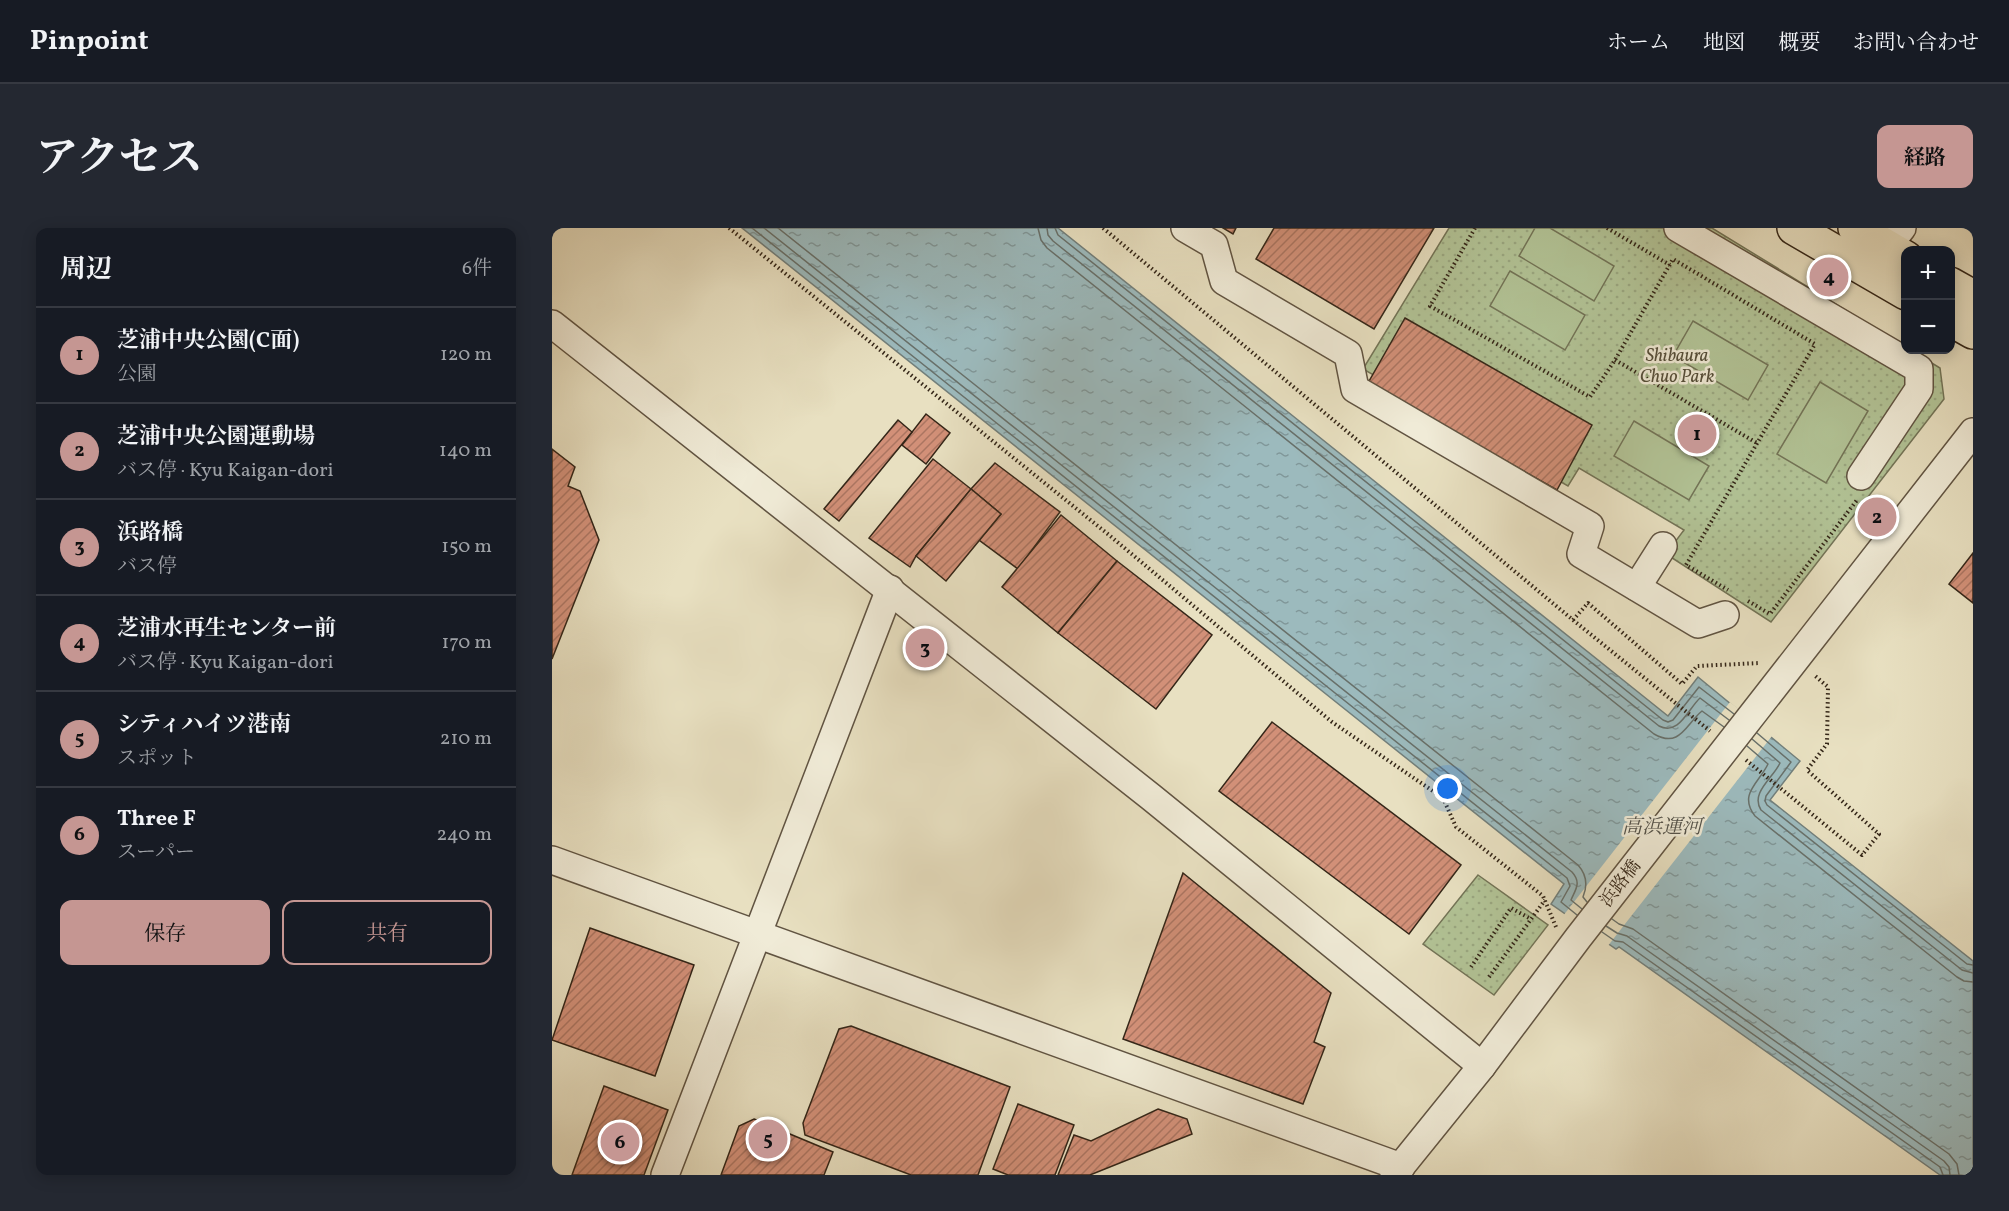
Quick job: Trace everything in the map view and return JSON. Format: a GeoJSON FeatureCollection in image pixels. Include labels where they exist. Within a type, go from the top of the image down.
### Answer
{"type":"FeatureCollection","features":[{"type":"Feature","properties":{"kind":"main road"},"geometry":{"type":"LineString","coordinates":[[1794,228],[1901,291]]}},
{"type":"Feature","properties":{"kind":"main road"},"geometry":{"type":"LineString","coordinates":[[1855,228],[1898,244]]}},
{"type":"Feature","properties":{"kind":"main road"},"geometry":{"type":"LineString","coordinates":[[1955,287],[1973,297]]}},
{"type":"Feature","properties":{"kind":"main road"},"geometry":{"type":"LineString","coordinates":[[1955,322],[1973,332]]}},
{"type":"Feature","properties":{"kind":"street"},"geometry":{"type":"LineString","coordinates":[[1185,228],[1214,245],[1224,281],[1348,354],[1355,389],[1590,526],[1581,554],[1698,624],[1733,602]]}},
{"type":"Feature","properties":{"kind":"street"},"geometry":{"type":"LineString","coordinates":[[1678,228],[1919,369],[1919,389],[1862,485]]}},
{"type":"Feature","properties":{"kind":"street"},"geometry":{"type":"LineString","coordinates":[[552,324],[1151,796],[1482,1066]]}},
{"type":"Feature","properties":{"kind":"street","name":"浜路橋"},"geometry":{"type":"LineString","coordinates":[[1397,1171],[1482,1066],[1578,938],[1973,432]]}},
{"type":"Feature","properties":{"kind":"street"},"geometry":{"type":"LineString","coordinates":[[1637,587],[1663,546]]}},
{"type":"Feature","properties":{"kind":"street"},"geometry":{"type":"LineString","coordinates":[[665,1175],[890,589]]}},
{"type":"Feature","properties":{"kind":"street"},"geometry":{"type":"LineString","coordinates":[[552,860],[1397,1171]]}},
{"type":"Feature","properties":{"kind":"path"},"geometry":{"type":"LineString","coordinates":[[729,228],[1109,535],[1332,722],[1443,798],[1456,827],[1544,898],[1531,920],[1489,977]]}},
{"type":"Feature","properties":{"kind":"path"},"geometry":{"type":"LineString","coordinates":[[1103,228],[1676,703]]}},
{"type":"Feature","properties":{"kind":"path"},"geometry":{"type":"LineString","coordinates":[[1474,228],[1430,306],[1590,397],[1615,360],[1673,260],[1815,344],[1686,564],[1733,602],[1770,614],[1862,485]]}},
{"type":"Feature","properties":{"kind":"path"},"geometry":{"type":"LineString","coordinates":[[1607,228],[1670,265]]}},
{"type":"Feature","properties":{"kind":"path"},"geometry":{"type":"LineString","coordinates":[[1615,360],[1757,443]]}},
{"type":"Feature","properties":{"kind":"path"},"geometry":{"type":"LineString","coordinates":[[1574,620],[1588,603],[1682,684],[1697,666],[1796,661]]}},
{"type":"Feature","properties":{"kind":"path"},"geometry":{"type":"LineString","coordinates":[[1787,793],[1862,855],[1880,834],[1807,770],[1827,744],[1828,687]]}},
{"type":"Feature","properties":{"kind":"path"},"geometry":{"type":"LineString","coordinates":[[1471,967],[1511,908],[1531,920]]}},
{"type":"Feature","properties":{"kind":"green space","name":"Shibaura Chuo Park"},"geometry":{"type":"Polygon","coordinates":[[[1449,228],[1712,228],[1901,344],[1901,354],[1917,354],[1940,368],[1944,399],[1771,622],[1666,554],[1684,530],[1579,468],[1568,486],[1363,369],[1449,228]]]}},
{"type":"Feature","properties":{"kind":"green space"},"geometry":{"type":"Polygon","coordinates":[[[1535,228],[1550,228],[1614,266],[1594,301],[1519,256],[1535,228]]]}},
{"type":"Feature","properties":{"kind":"green space"},"geometry":{"type":"Polygon","coordinates":[[[1510,271],[1585,315],[1565,350],[1490,306],[1510,271]]]}},
{"type":"Feature","properties":{"kind":"green space"},"geometry":{"type":"Polygon","coordinates":[[[1693,321],[1768,365],[1748,400],[1673,356],[1693,321]]]}},
{"type":"Feature","properties":{"kind":"green space"},"geometry":{"type":"Polygon","coordinates":[[[1820,382],[1868,411],[1826,483],[1777,454],[1820,382]]]}},
{"type":"Feature","properties":{"kind":"green space"},"geometry":{"type":"Polygon","coordinates":[[[1634,421],[1709,466],[1689,500],[1614,456],[1634,421]]]}},
{"type":"Feature","properties":{"kind":"green space"},"geometry":{"type":"Polygon","coordinates":[[[1478,875],[1548,925],[1494,995],[1423,944],[1478,875]]]}},
{"type":"Feature","properties":{"kind":"water","name":"高浜運河"},"geometry":{"type":"Polygon","coordinates":[[[742,228],[1058,228],[1668,716],[1698,677],[1800,761],[1770,800],[1973,961],[1973,1175],[1940,1175],[1619,947],[1616,949],[1551,904],[1564,884],[742,228]]]}},
{"type":"Feature","properties":{"kind":"pier"},"geometry":{"type":"Polygon","coordinates":[[[1730,702],[1772,736],[1607,947],[1563,916],[1730,702]]]}},
{"type":"Feature","properties":{"kind":"building"},"geometry":{"type":"Polygon","coordinates":[[[1223,228],[1236,228],[1233,234],[1223,228]]]}},
{"type":"Feature","properties":{"kind":"building"},"geometry":{"type":"Polygon","coordinates":[[[1274,228],[1434,228],[1374,329],[1256,259],[1274,228]]]}},
{"type":"Feature","properties":{"kind":"building"},"geometry":{"type":"Polygon","coordinates":[[[1405,318],[1592,425],[1557,490],[1368,383],[1405,318]]]}},
{"type":"Feature","properties":{"kind":"building"},"geometry":{"type":"Polygon","coordinates":[[[926,414],[950,433],[926,464],[902,445],[926,414]]]}},
{"type":"Feature","properties":{"kind":"building"},"geometry":{"type":"Polygon","coordinates":[[[898,420],[912,432],[839,521],[824,509],[898,420]]]}},
{"type":"Feature","properties":{"kind":"building"},"geometry":{"type":"Polygon","coordinates":[[[552,449],[575,467],[568,486],[580,491],[599,540],[552,659],[552,449]]]}},
{"type":"Feature","properties":{"kind":"building"},"geometry":{"type":"Polygon","coordinates":[[[933,459],[971,489],[916,556],[910,567],[869,538],[933,459]]]}},
{"type":"Feature","properties":{"kind":"building"},"geometry":{"type":"Polygon","coordinates":[[[995,463],[1060,512],[1018,569],[979,540],[1001,514],[971,489],[995,463]]]}},
{"type":"Feature","properties":{"kind":"building"},"geometry":{"type":"Polygon","coordinates":[[[971,489],[1001,514],[946,581],[916,556],[971,489]]]}},
{"type":"Feature","properties":{"kind":"building"},"geometry":{"type":"Polygon","coordinates":[[[1061,515],[1117,561],[1058,633],[1002,587],[1061,515]]]}},
{"type":"Feature","properties":{"kind":"building"},"geometry":{"type":"Polygon","coordinates":[[[1973,553],[1973,603],[1949,584],[1973,553]]]}},
{"type":"Feature","properties":{"kind":"building"},"geometry":{"type":"Polygon","coordinates":[[[1117,561],[1212,635],[1156,709],[1058,633],[1117,561]]]}},
{"type":"Feature","properties":{"kind":"building"},"geometry":{"type":"Polygon","coordinates":[[[1272,722],[1461,865],[1409,934],[1219,791],[1272,722]]]}},
{"type":"Feature","properties":{"kind":"building"},"geometry":{"type":"Polygon","coordinates":[[[1183,873],[1331,993],[1314,1042],[1325,1047],[1303,1104],[1123,1039],[1183,873]]]}},
{"type":"Feature","properties":{"kind":"building"},"geometry":{"type":"Polygon","coordinates":[[[590,928],[694,965],[655,1076],[552,1040],[590,928]]]}},
{"type":"Feature","properties":{"kind":"building"},"geometry":{"type":"Polygon","coordinates":[[[851,1026],[1010,1087],[978,1175],[911,1175],[805,1135],[803,1123],[839,1029],[851,1026]]]}},
{"type":"Feature","properties":{"kind":"building"},"geometry":{"type":"Polygon","coordinates":[[[604,1086],[668,1110],[644,1175],[572,1175],[604,1086]]]}},
{"type":"Feature","properties":{"kind":"building"},"geometry":{"type":"Polygon","coordinates":[[[1018,1104],[1074,1125],[1055,1175],[1008,1175],[993,1169],[1018,1104]]]}},
{"type":"Feature","properties":{"kind":"building"},"geometry":{"type":"Polygon","coordinates":[[[1158,1109],[1187,1119],[1192,1134],[1090,1175],[1058,1175],[1074,1135],[1091,1141],[1158,1109]]]}},
{"type":"Feature","properties":{"kind":"building"},"geometry":{"type":"Polygon","coordinates":[[[754,1119],[833,1152],[824,1175],[721,1175],[739,1126],[754,1119]]]}},
{"type":"Feature","properties":{"kind":"place","name":"芝浦水再生センター前"},"geometry":{"type":"Point","coordinates":[1829,277]}},
{"type":"Feature","properties":{"kind":"place","name":"芝浦中央公園(C面)"},"geometry":{"type":"Point","coordinates":[1697,434]}},
{"type":"Feature","properties":{"kind":"place","name":"芝浦中央公園運動場"},"geometry":{"type":"Point","coordinates":[1877,517]}},
{"type":"Feature","properties":{"kind":"place","name":"浜路橋"},"geometry":{"type":"Point","coordinates":[925,648]}},
{"type":"Feature","properties":{"kind":"place","name":"シティハイツ港南"},"geometry":{"type":"Point","coordinates":[768,1139]}},
{"type":"Feature","properties":{"kind":"place","name":"Three F"},"geometry":{"type":"Point","coordinates":[620,1142]}}]}
